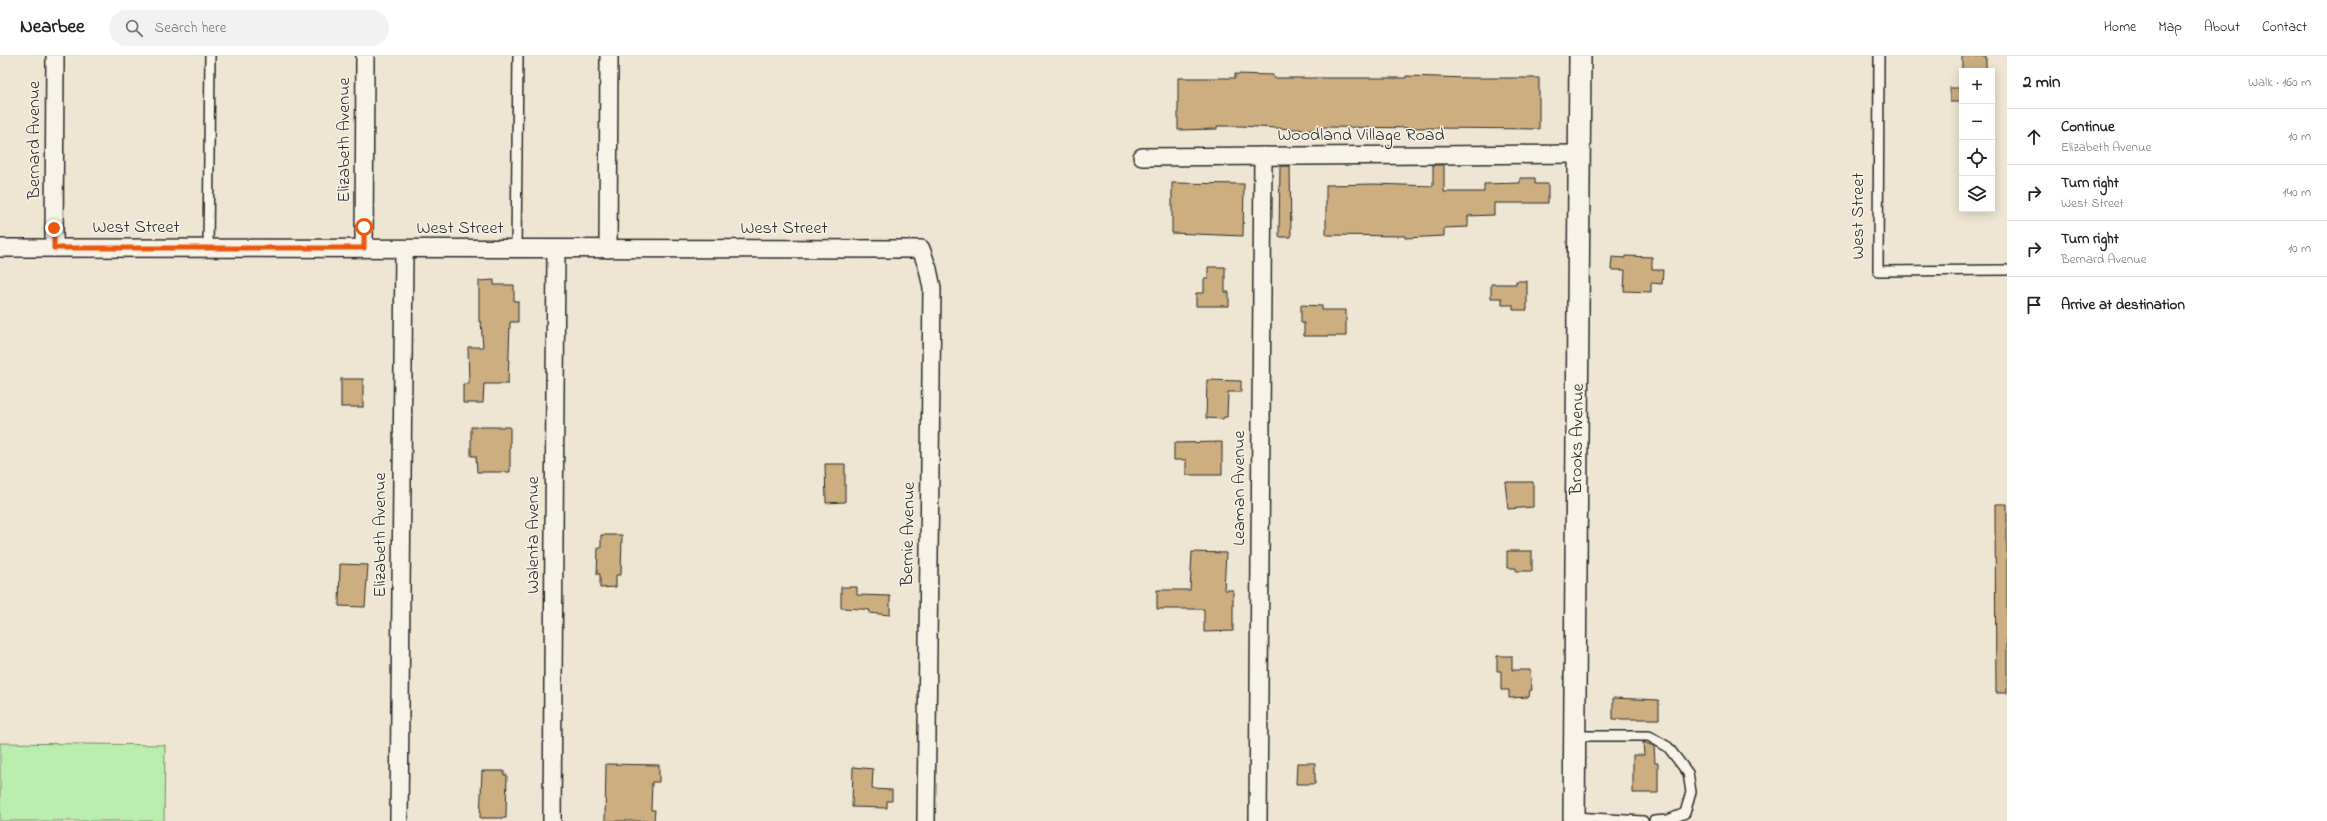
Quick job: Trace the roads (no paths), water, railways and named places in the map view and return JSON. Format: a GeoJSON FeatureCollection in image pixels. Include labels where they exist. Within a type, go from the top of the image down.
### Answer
{"type":"FeatureCollection","features":[{"type":"Feature","properties":{"kind":"street","name":"Bernard Avenue"},"geometry":{"type":"LineString","coordinates":[[54,248],[55,56]]}},
{"type":"Feature","properties":{"kind":"street","name":"Elizabeth Avenue"},"geometry":{"type":"LineString","coordinates":[[364,248],[365,56]]}},
{"type":"Feature","properties":{"kind":"street"},"geometry":{"type":"LineString","coordinates":[[608,249],[609,56]]}},
{"type":"Feature","properties":{"kind":"street","name":"Brooks Avenue"},"geometry":{"type":"LineString","coordinates":[[1574,819],[1580,56]]}},
{"type":"Feature","properties":{"kind":"street","name":"Woodland Village Road"},"geometry":{"type":"LineString","coordinates":[[1142,157],[1580,154]]}},
{"type":"Feature","properties":{"kind":"street","name":"Leaman Avenue"},"geometry":{"type":"LineString","coordinates":[[1258,821],[1263,156]]}},
{"type":"Feature","properties":{"kind":"street","name":"West Street"},"geometry":{"type":"LineString","coordinates":[[0,248],[921,249]]}},
{"type":"Feature","properties":{"kind":"street","name":"Elizabeth Avenue"},"geometry":{"type":"LineString","coordinates":[[399,821],[404,249]]}},
{"type":"Feature","properties":{"kind":"street","name":"Walenta Avenue"},"geometry":{"type":"LineString","coordinates":[[552,821],[556,249]]}},
{"type":"Feature","properties":{"kind":"street","name":"Bernie Avenue"},"geometry":{"type":"LineString","coordinates":[[921,249],[928,269],[932,288],[926,821]]}},
{"type":"Feature","properties":{"kind":"lane"},"geometry":{"type":"LineString","coordinates":[[208,248],[210,56]]}},
{"type":"Feature","properties":{"kind":"lane"},"geometry":{"type":"LineString","coordinates":[[516,248],[518,56]]}},
{"type":"Feature","properties":{"kind":"lane","name":"West Street"},"geometry":{"type":"LineString","coordinates":[[1879,56],[1878,271],[2007,270]]}},
{"type":"Feature","properties":{"kind":"lane"},"geometry":{"type":"LineString","coordinates":[[1575,736],[1649,736],[1668,747],[1688,773],[1690,792],[1685,813],[1668,820],[1654,821]]}},
{"type":"Feature","properties":{"kind":"lane"},"geometry":{"type":"LineString","coordinates":[[1574,819],[1643,821]]}}]}
